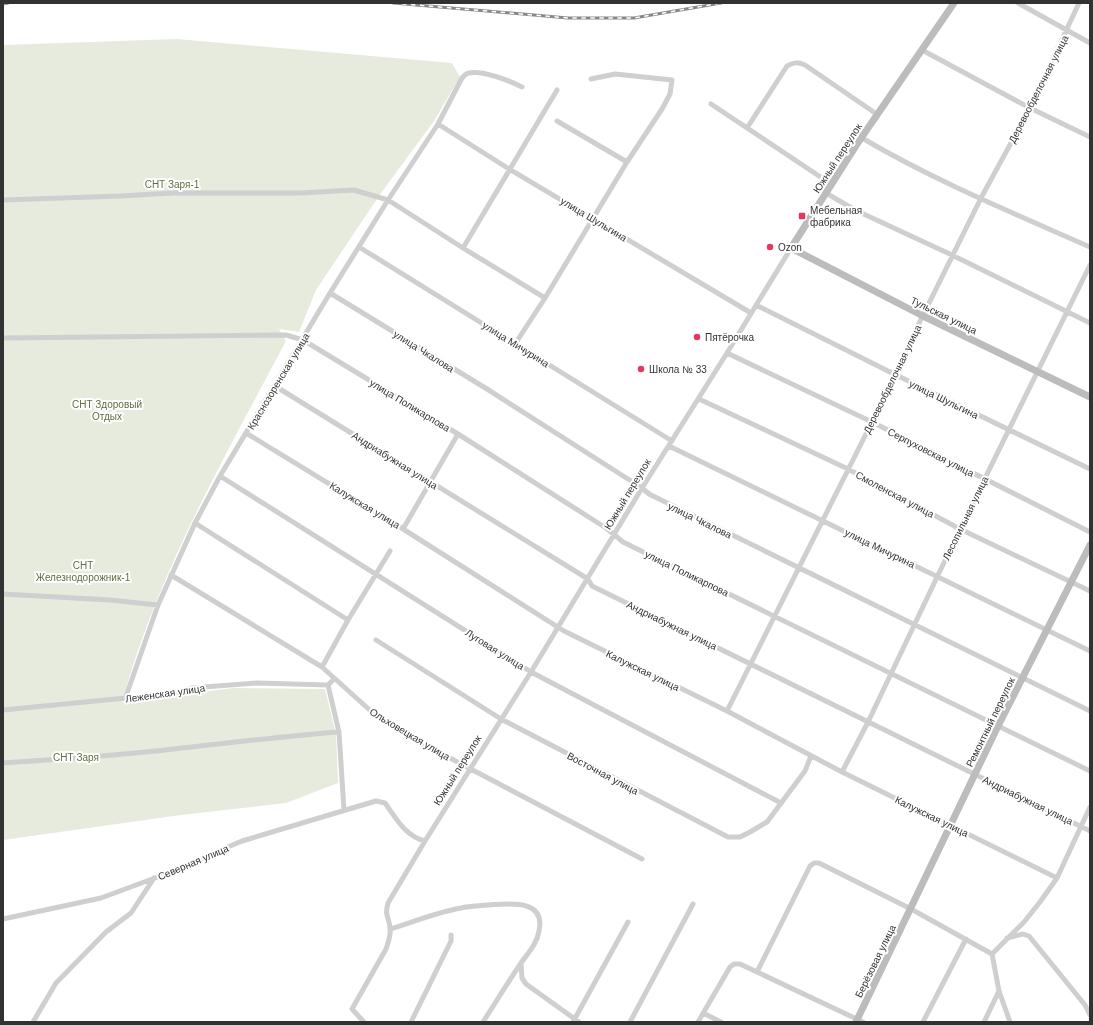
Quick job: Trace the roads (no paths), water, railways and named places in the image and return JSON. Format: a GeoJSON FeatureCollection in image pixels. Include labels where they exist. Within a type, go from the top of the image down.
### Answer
{"type":"FeatureCollection","features":[{"type":"Feature","properties":{"kind":"main road","name":"Южный переулок"},"geometry":{"type":"LineString","coordinates":[[791,248],[831,184],[954,3]]}},
{"type":"Feature","properties":{"kind":"main road","name":"Тульская улица"},"geometry":{"type":"LineString","coordinates":[[791,248],[923,316],[1090,397]]}},
{"type":"Feature","properties":{"kind":"main road","name":"Ремонтный переулок"},"geometry":{"type":"LineString","coordinates":[[911,909],[998,726],[1090,545]]}},
{"type":"Feature","properties":{"kind":"main road","name":"Берёзовая улица"},"geometry":{"type":"LineString","coordinates":[[859,1021],[911,909]]}},
{"type":"Feature","properties":{"kind":"street"},"geometry":{"type":"LineString","coordinates":[[1018,3],[1090,43]]}},
{"type":"Feature","properties":{"kind":"street","name":"Деревообделочная улица"},"geometry":{"type":"LineString","coordinates":[[727,712],[872,422],[952,255],[1030,108],[1079,3]]}},
{"type":"Feature","properties":{"kind":"street"},"geometry":{"type":"LineString","coordinates":[[922,50],[1030,108],[1090,137]]}},
{"type":"Feature","properties":{"kind":"street"},"geometry":{"type":"LineString","coordinates":[[747,128],[787,66],[798,62],[805,65],[878,115]]}},
{"type":"Feature","properties":{"kind":"street","name":"Краснозоренская улица"},"geometry":{"type":"LineString","coordinates":[[125,699],[158,605],[195,524],[220,476],[330,293],[388,200],[438,124],[462,78],[471,72],[480,73],[502,78],[522,86]]}},
{"type":"Feature","properties":{"kind":"street"},"geometry":{"type":"LineString","coordinates":[[515,344],[594,219],[627,162],[670,94],[672,80],[615,74],[591,79]]}},
{"type":"Feature","properties":{"kind":"street"},"geometry":{"type":"LineString","coordinates":[[463,248],[509,168],[557,90]]}},
{"type":"Feature","properties":{"kind":"street"},"geometry":{"type":"LineString","coordinates":[[711,104],[831,184]]}},
{"type":"Feature","properties":{"kind":"street"},"geometry":{"type":"LineString","coordinates":[[557,121],[627,162]]}},
{"type":"Feature","properties":{"kind":"street","name":"улица Шульгина"},"geometry":{"type":"LineString","coordinates":[[438,124],[751,314]]}},
{"type":"Feature","properties":{"kind":"street"},"geometry":{"type":"LineString","coordinates":[[862,138],[903,162],[938,179],[1090,248]]}},
{"type":"Feature","properties":{"kind":"street"},"geometry":{"type":"LineString","coordinates":[[3,200],[173,194],[300,193],[354,190],[388,200],[545,298]]}},
{"type":"Feature","properties":{"kind":"street"},"geometry":{"type":"LineString","coordinates":[[826,193],[855,210],[952,255],[1090,323]]}},
{"type":"Feature","properties":{"kind":"street","name":"улица Мичурина"},"geometry":{"type":"LineString","coordinates":[[359,247],[671,443],[822,520],[1090,651]]}},
{"type":"Feature","properties":{"kind":"street","name":"Южный переулок"},"geometry":{"type":"LineString","coordinates":[[364,1022],[352,1009],[386,949],[390,929],[386,914],[388,903],[791,248]]}},
{"type":"Feature","properties":{"kind":"street","name":"Лесопильная улица"},"geometry":{"type":"LineString","coordinates":[[842,772],[868,722],[960,528],[1090,265]]}},
{"type":"Feature","properties":{"kind":"street","name":"улица Чкалова"},"geometry":{"type":"LineString","coordinates":[[330,293],[487,389],[642,488],[649,494],[1090,711]]}},
{"type":"Feature","properties":{"kind":"street","name":"улица Шульгина"},"geometry":{"type":"LineString","coordinates":[[756,305],[1090,469]]}},
{"type":"Feature","properties":{"kind":"street","name":"улица Поликарпова"},"geometry":{"type":"LineString","coordinates":[[3,338],[286,335],[303,340],[458,434],[606,528],[623,542],[1090,771]]}},
{"type":"Feature","properties":{"kind":"street","name":"Серпуховская улица"},"geometry":{"type":"LineString","coordinates":[[727,353],[872,422],[1090,532]]}},
{"type":"Feature","properties":{"kind":"street","name":"Андриабужная улица"},"geometry":{"type":"LineString","coordinates":[[275,386],[588,579],[592,586],[1090,831]]}},
{"type":"Feature","properties":{"kind":"street","name":"Смоленская улица"},"geometry":{"type":"LineString","coordinates":[[699,399],[848,469],[960,528],[1090,591]]}},
{"type":"Feature","properties":{"kind":"street","name":"Калужская улица"},"geometry":{"type":"LineString","coordinates":[[246,433],[404,529],[519,601],[558,628],[727,712],[842,772],[1057,878]]}},
{"type":"Feature","properties":{"kind":"street"},"geometry":{"type":"LineString","coordinates":[[404,529],[458,434]]}},
{"type":"Feature","properties":{"kind":"street","name":"Луговая улица"},"geometry":{"type":"LineString","coordinates":[[220,476],[531,672],[781,803]]}},
{"type":"Feature","properties":{"kind":"street"},"geometry":{"type":"LineString","coordinates":[[195,524],[348,620]]}},
{"type":"Feature","properties":{"kind":"street"},"geometry":{"type":"LineString","coordinates":[[322,667],[348,620],[390,551]]}},
{"type":"Feature","properties":{"kind":"street","name":"Ольховецкая улица"},"geometry":{"type":"LineString","coordinates":[[171,575],[322,667],[373,713],[427,746],[642,859]]}},
{"type":"Feature","properties":{"kind":"street"},"geometry":{"type":"LineString","coordinates":[[3,594],[110,600],[158,605]]}},
{"type":"Feature","properties":{"kind":"street","name":"Восточная улица"},"geometry":{"type":"LineString","coordinates":[[376,640],[501,719],[728,837],[740,837],[767,822],[805,771],[811,756]]}},
{"type":"Feature","properties":{"kind":"street"},"geometry":{"type":"LineString","coordinates":[[334,679],[328,685],[340,732],[344,810]]}},
{"type":"Feature","properties":{"kind":"street","name":"Леженская улица"},"geometry":{"type":"LineString","coordinates":[[3,710],[125,699],[177,693],[192,688],[257,683],[328,685]]}},
{"type":"Feature","properties":{"kind":"street"},"geometry":{"type":"LineString","coordinates":[[3,763],[173,750],[291,735],[340,732]]}},
{"type":"Feature","properties":{"kind":"street","name":"Северная улица"},"geometry":{"type":"LineString","coordinates":[[33,1022],[56,983],[106,932],[131,913],[155,878],[242,841],[376,801],[385,803],[400,824],[411,836],[425,841]]}},
{"type":"Feature","properties":{"kind":"street"},"geometry":{"type":"LineString","coordinates":[[992,954],[1024,922],[1057,878],[1090,807]]}},
{"type":"Feature","properties":{"kind":"street"},"geometry":{"type":"LineString","coordinates":[[757,972],[810,866],[814,862],[820,863],[911,909],[992,954],[999,991],[1010,1022]]}},
{"type":"Feature","properties":{"kind":"street"},"geometry":{"type":"LineString","coordinates":[[3,918],[101,898],[155,878]]}},
{"type":"Feature","properties":{"kind":"street"},"geometry":{"type":"LineString","coordinates":[[390,929],[461,908],[513,903],[530,907],[536,912],[540,920],[540,931],[535,944],[483,1022]]}},
{"type":"Feature","properties":{"kind":"street"},"geometry":{"type":"LineString","coordinates":[[630,1022],[693,904]]}},
{"type":"Feature","properties":{"kind":"street"},"geometry":{"type":"LineString","coordinates":[[521,963],[522,978],[526,984],[576,1021],[628,922]]}},
{"type":"Feature","properties":{"kind":"street"},"geometry":{"type":"LineString","coordinates":[[1007,938],[1023,934],[1029,936],[1085,1005],[1090,1015]]}},
{"type":"Feature","properties":{"kind":"street"},"geometry":{"type":"LineString","coordinates":[[411,1022],[451,941],[451,935]]}},
{"type":"Feature","properties":{"kind":"street"},"geometry":{"type":"LineString","coordinates":[[923,1022],[966,939]]}},
{"type":"Feature","properties":{"kind":"street"},"geometry":{"type":"LineString","coordinates":[[698,1022],[730,967],[734,964],[740,964],[859,1021]]}},
{"type":"Feature","properties":{"kind":"street"},"geometry":{"type":"LineString","coordinates":[[984,1022],[999,991]]}},
{"type":"Feature","properties":{"kind":"street"},"geometry":{"type":"LineString","coordinates":[[703,1013],[721,1022]]}},
{"type":"Feature","properties":{"kind":"railway"},"geometry":{"type":"LineString","coordinates":[[3,4],[8,3]]}},
{"type":"Feature","properties":{"kind":"railway"},"geometry":{"type":"LineString","coordinates":[[393,3],[568,18],[634,18],[721,3]]}},
{"type":"Feature","properties":{"kind":"place","name":"Мебельная фабрика"},"geometry":{"type":"Point","coordinates":[802,216]}},
{"type":"Feature","properties":{"kind":"place","name":"Ozon"},"geometry":{"type":"Point","coordinates":[770,247]}},
{"type":"Feature","properties":{"kind":"place","name":"Пятёрочка"},"geometry":{"type":"Point","coordinates":[697,337]}},
{"type":"Feature","properties":{"kind":"place","name":"Школа № 33"},"geometry":{"type":"Point","coordinates":[641,369]}},
{"type":"Feature","properties":{"kind":"park label","name":"СНТ Заря-1"},"geometry":{"type":"Point","coordinates":[172,184]}},
{"type":"Feature","properties":{"kind":"park label","name":"СНТ Здоровый Отдых"},"geometry":{"type":"Point","coordinates":[107,410]}},
{"type":"Feature","properties":{"kind":"park label","name":"СНТ Железнодорожник-1"},"geometry":{"type":"Point","coordinates":[83,570]}},
{"type":"Feature","properties":{"kind":"park label","name":"СНТ Заря"},"geometry":{"type":"Point","coordinates":[76,757]}}]}
